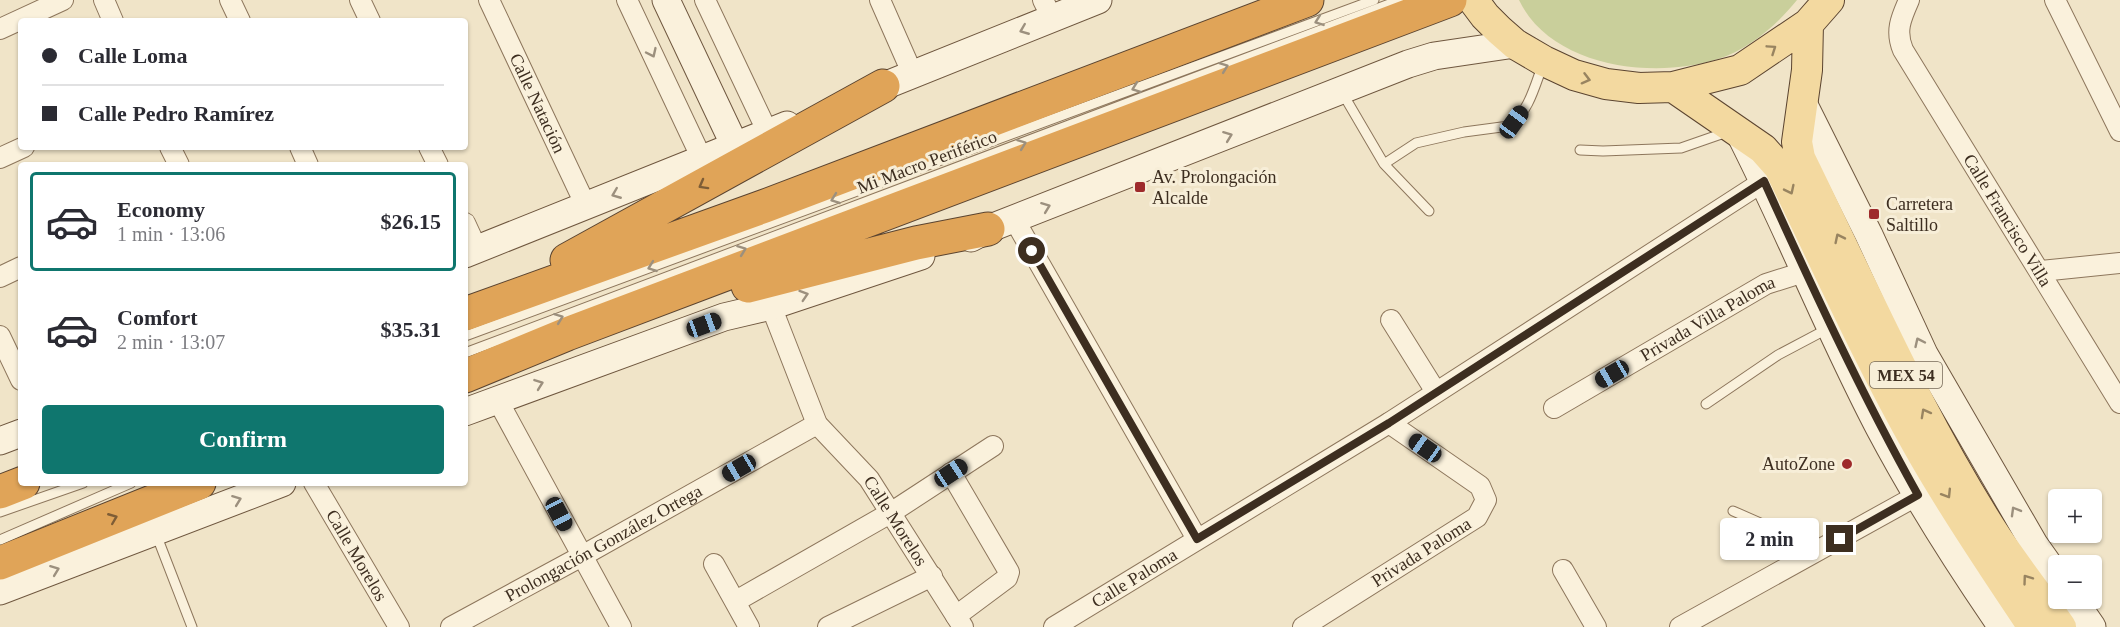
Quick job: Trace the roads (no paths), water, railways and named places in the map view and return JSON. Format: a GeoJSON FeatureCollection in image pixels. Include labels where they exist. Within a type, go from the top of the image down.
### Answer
{"type":"FeatureCollection","features":[{"type":"Feature","properties":{"kind":"highway"},"geometry":{"type":"LineString","coordinates":[[470,319],[1307,0]]}},
{"type":"Feature","properties":{"kind":"highway"},"geometry":{"type":"LineString","coordinates":[[468,374],[567,334],[1450,0]]}},
{"type":"Feature","properties":{"kind":"highway"},"geometry":{"type":"LineString","coordinates":[[470,319],[898,80]]}},
{"type":"Feature","properties":{"kind":"highway"},"geometry":{"type":"LineString","coordinates":[[567,334],[849,259],[1001,224]]}},
{"type":"Feature","properties":{"kind":"highway"},"geometry":{"type":"LineString","coordinates":[[0,492],[18,485]]}},
{"type":"Feature","properties":{"kind":"highway"},"geometry":{"type":"LineString","coordinates":[[0,563],[192,486]]}},
{"type":"Feature","properties":{"kind":"main road"},"geometry":{"type":"LineString","coordinates":[[1479,8],[1515,44],[1544,61],[1574,75],[1606,84],[1640,88],[1673,87],[1740,70],[1808,24],[1828,0]]}},
{"type":"Feature","properties":{"kind":"main road","name":"MEX 54"},"geometry":{"type":"LineString","coordinates":[[1808,24],[1807,70],[1797,142],[1800,158],[1914,391],[1949,457],[1997,538],[2061,627]]}},
{"type":"Feature","properties":{"kind":"main road","name":"MEX 54"},"geometry":{"type":"LineString","coordinates":[[1673,87],[1763,149],[1779,167],[1888,391],[1931,469],[2033,627]]}},
{"type":"Feature","properties":{"kind":"street"},"geometry":{"type":"LineString","coordinates":[[24,18],[63,0]]}},
{"type":"Feature","properties":{"kind":"street"},"geometry":{"type":"LineString","coordinates":[[104,0],[112,18]]}},
{"type":"Feature","properties":{"kind":"street"},"geometry":{"type":"LineString","coordinates":[[231,0],[239,18]]}},
{"type":"Feature","properties":{"kind":"street"},"geometry":{"type":"LineString","coordinates":[[360,0],[369,18]]}},
{"type":"Feature","properties":{"kind":"street","name":"Calle Natación"},"geometry":{"type":"LineString","coordinates":[[489,0],[586,206]]}},
{"type":"Feature","properties":{"kind":"street"},"geometry":{"type":"LineString","coordinates":[[627,0],[702,159]]}},
{"type":"Feature","properties":{"kind":"street"},"geometry":{"type":"LineString","coordinates":[[666,0],[735,146]]}},
{"type":"Feature","properties":{"kind":"street"},"geometry":{"type":"LineString","coordinates":[[705,0],[768,133]]}},
{"type":"Feature","properties":{"kind":"street"},"geometry":{"type":"LineString","coordinates":[[880,0],[898,80]]}},
{"type":"Feature","properties":{"kind":"street"},"geometry":{"type":"LineString","coordinates":[[471,252],[898,80],[1048,9],[1098,0]]}},
{"type":"Feature","properties":{"kind":"street","name":"Calle Francisco Villa"},"geometry":{"type":"LineString","coordinates":[[1909,0],[1900,20],[1898,36],[1903,50],[2041,271],[2120,403]]}},
{"type":"Feature","properties":{"kind":"street"},"geometry":{"type":"LineString","coordinates":[[2055,0],[2120,131]]}},
{"type":"Feature","properties":{"kind":"street"},"geometry":{"type":"LineString","coordinates":[[0,29],[18,21]]}},
{"type":"Feature","properties":{"kind":"street"},"geometry":{"type":"LineString","coordinates":[[468,411],[724,317],[771,306],[957,244],[1001,224],[1434,56],[1515,44]]}},
{"type":"Feature","properties":{"kind":"street"},"geometry":{"type":"LineString","coordinates":[[1803,103],[1869,235],[1924,354],[2034,544],[2048,564]]}},
{"type":"Feature","properties":{"kind":"street"},"geometry":{"type":"LineString","coordinates":[[1737,131],[1764,181],[1804,272],[1880,428],[1918,495],[2002,627]]}},
{"type":"Feature","properties":{"kind":"street"},"geometry":{"type":"LineString","coordinates":[[0,158],[18,150]]}},
{"type":"Feature","properties":{"kind":"street","name":"Calle Paloma"},"geometry":{"type":"LineString","coordinates":[[1054,627],[1389,423],[1764,181]]}},
{"type":"Feature","properties":{"kind":"street"},"geometry":{"type":"LineString","coordinates":[[1001,224],[1197,539]]}},
{"type":"Feature","properties":{"kind":"street"},"geometry":{"type":"LineString","coordinates":[[2041,271],[2120,263]]}},
{"type":"Feature","properties":{"kind":"street"},"geometry":{"type":"LineString","coordinates":[[0,277],[18,268]]}},
{"type":"Feature","properties":{"kind":"street","name":"Privada Villa Paloma"},"geometry":{"type":"LineString","coordinates":[[1554,408],[1766,284],[1804,272]]}},
{"type":"Feature","properties":{"kind":"street"},"geometry":{"type":"LineString","coordinates":[[771,306],[817,424]]}},
{"type":"Feature","properties":{"kind":"street"},"geometry":{"type":"LineString","coordinates":[[1390,320],[1436,392]]}},
{"type":"Feature","properties":{"kind":"street"},"geometry":{"type":"LineString","coordinates":[[0,336],[18,374]]}},
{"type":"Feature","properties":{"kind":"street"},"geometry":{"type":"LineString","coordinates":[[497,399],[621,627]]}},
{"type":"Feature","properties":{"kind":"street","name":"Privada Paloma"},"geometry":{"type":"LineString","coordinates":[[1303,627],[1477,517],[1483,508],[1486,500],[1480,486],[1389,423]]}},
{"type":"Feature","properties":{"kind":"street","name":"Calle Morelos"},"geometry":{"type":"LineString","coordinates":[[817,424],[869,479],[960,622]]}},
{"type":"Feature","properties":{"kind":"street","name":"Prolongación González Ortega"},"geometry":{"type":"LineString","coordinates":[[451,627],[817,424]]}},
{"type":"Feature","properties":{"kind":"street"},"geometry":{"type":"LineString","coordinates":[[0,441],[18,434]]}},
{"type":"Feature","properties":{"kind":"street"},"geometry":{"type":"LineString","coordinates":[[736,601],[892,512],[993,446]]}},
{"type":"Feature","properties":{"kind":"street"},"geometry":{"type":"LineString","coordinates":[[951,473],[1009,572],[1007,578],[960,622]]}},
{"type":"Feature","properties":{"kind":"street"},"geometry":{"type":"LineString","coordinates":[[0,591],[274,486]]}},
{"type":"Feature","properties":{"kind":"street","name":"Calle Morelos"},"geometry":{"type":"LineString","coordinates":[[316,486],[399,627]]}},
{"type":"Feature","properties":{"kind":"street"},"geometry":{"type":"LineString","coordinates":[[1680,627],[1918,495]]}},
{"type":"Feature","properties":{"kind":"street"},"geometry":{"type":"LineString","coordinates":[[714,564],[749,627]]}},
{"type":"Feature","properties":{"kind":"street"},"geometry":{"type":"LineString","coordinates":[[1563,570],[1596,627]]}},
{"type":"Feature","properties":{"kind":"street"},"geometry":{"type":"LineString","coordinates":[[828,627],[932,576]]}},
{"type":"Feature","properties":{"kind":"street"},"geometry":{"type":"LineString","coordinates":[[2080,609],[2092,627]]}},
{"type":"Feature","properties":{"kind":"lane","name":"Mi Macro Periférico"},"geometry":{"type":"LineString","coordinates":[[470,319],[1374,0]]}},
{"type":"Feature","properties":{"kind":"lane","name":"Mi Macro Periférico"},"geometry":{"type":"LineString","coordinates":[[468,352],[1400,0]]}},
{"type":"Feature","properties":{"kind":"lane"},"geometry":{"type":"LineString","coordinates":[[1384,164],[1416,143],[1464,132],[1509,126],[1530,100],[1544,61]]}},
{"type":"Feature","properties":{"kind":"lane"},"geometry":{"type":"LineString","coordinates":[[1341,92],[1384,164],[1429,211]]}},
{"type":"Feature","properties":{"kind":"lane"},"geometry":{"type":"LineString","coordinates":[[1580,150],[1681,148],[1737,131]]}},
{"type":"Feature","properties":{"kind":"lane"},"geometry":{"type":"LineString","coordinates":[[1706,404],[1778,355],[1831,327]]}},
{"type":"Feature","properties":{"kind":"lane"},"geometry":{"type":"LineString","coordinates":[[0,512],[74,486]]}},
{"type":"Feature","properties":{"kind":"lane"},"geometry":{"type":"LineString","coordinates":[[0,540],[123,486]]}},
{"type":"Feature","properties":{"kind":"lane"},"geometry":{"type":"LineString","coordinates":[[1733,511],[1820,550]]}},
{"type":"Feature","properties":{"kind":"lane"},"geometry":{"type":"LineString","coordinates":[[155,532],[192,627]]}},
{"type":"Feature","properties":{"kind":"place","name":"Av. Prolongación Alcalde"},"geometry":{"type":"Point","coordinates":[1140,187]}},
{"type":"Feature","properties":{"kind":"place","name":"Carretera Saltillo"},"geometry":{"type":"Point","coordinates":[1874,214]}},
{"type":"Feature","properties":{"kind":"place","name":"AutoZone"},"geometry":{"type":"Point","coordinates":[1847,464]}}]}
